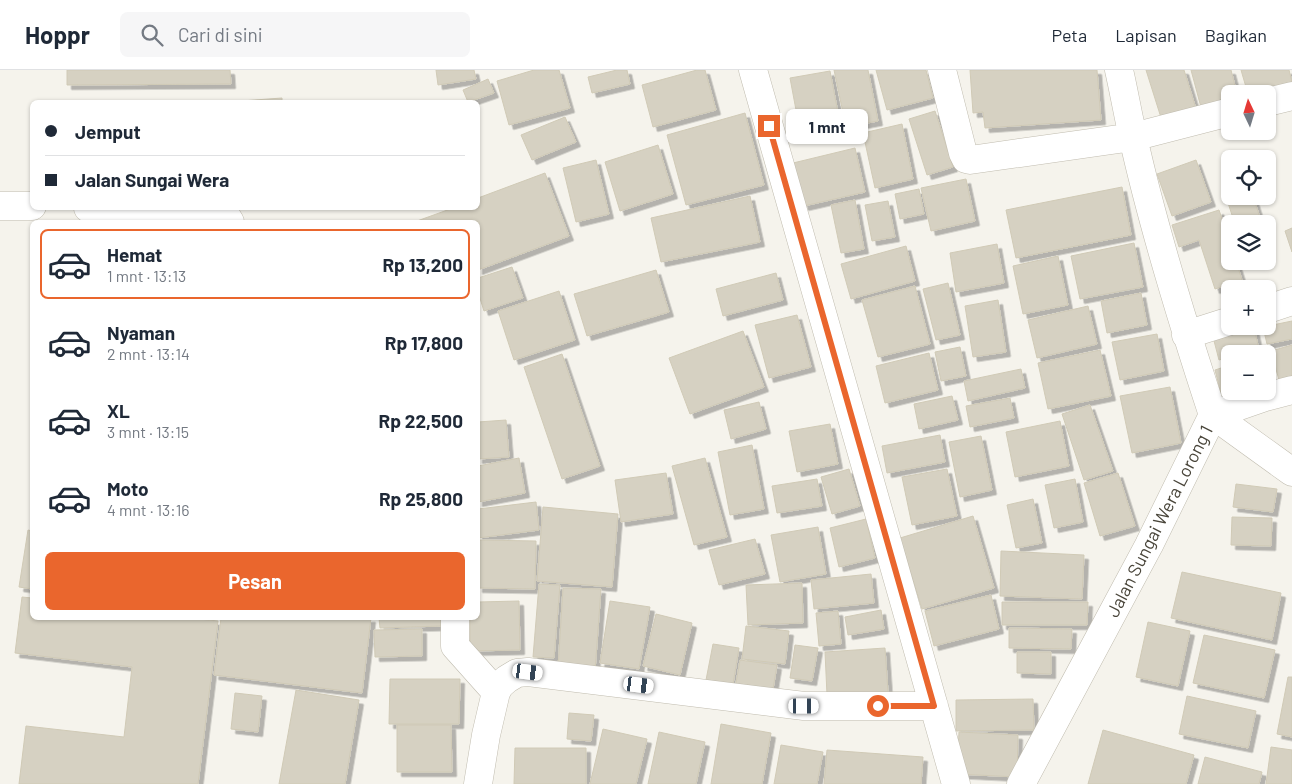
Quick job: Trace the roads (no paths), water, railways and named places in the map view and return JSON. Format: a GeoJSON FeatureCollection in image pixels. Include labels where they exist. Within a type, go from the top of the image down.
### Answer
{"type":"FeatureCollection","features":[{"type":"Feature","properties":{"kind":"street"},"geometry":{"type":"LineString","coordinates":[[752,70],[956,784]]}},
{"type":"Feature","properties":{"kind":"street"},"geometry":{"type":"LineString","coordinates":[[942,70],[963,153],[966,159],[970,160],[1133,137],[1221,114]]}},
{"type":"Feature","properties":{"kind":"street","name":"Jalan Sungai Wera Lorong 1"},"geometry":{"type":"LineString","coordinates":[[1021,784],[1149,545],[1213,415],[1186,335],[1133,137],[1120,70]]}},
{"type":"Feature","properties":{"kind":"street"},"geometry":{"type":"LineString","coordinates":[[1276,100],[1292,96]]}},
{"type":"Feature","properties":{"kind":"street"},"geometry":{"type":"LineString","coordinates":[[0,206],[30,206]]}},
{"type":"Feature","properties":{"kind":"street"},"geometry":{"type":"LineString","coordinates":[[219,210],[225,214],[229,220]]}},
{"type":"Feature","properties":{"kind":"street"},"geometry":{"type":"LineString","coordinates":[[1276,306],[1292,301]]}},
{"type":"Feature","properties":{"kind":"street"},"geometry":{"type":"LineString","coordinates":[[1186,335],[1221,324]]}},
{"type":"Feature","properties":{"kind":"street"},"geometry":{"type":"LineString","coordinates":[[1213,415],[1292,390]]}},
{"type":"Feature","properties":{"kind":"street"},"geometry":{"type":"LineString","coordinates":[[1213,415],[1292,472]]}},
{"type":"Feature","properties":{"kind":"street"},"geometry":{"type":"LineString","coordinates":[[455,620],[455,646],[496,692]]}},
{"type":"Feature","properties":{"kind":"street"},"geometry":{"type":"LineString","coordinates":[[478,784],[486,735],[496,692],[500,685],[516,673],[528,672],[804,706],[934,706]]}}]}
